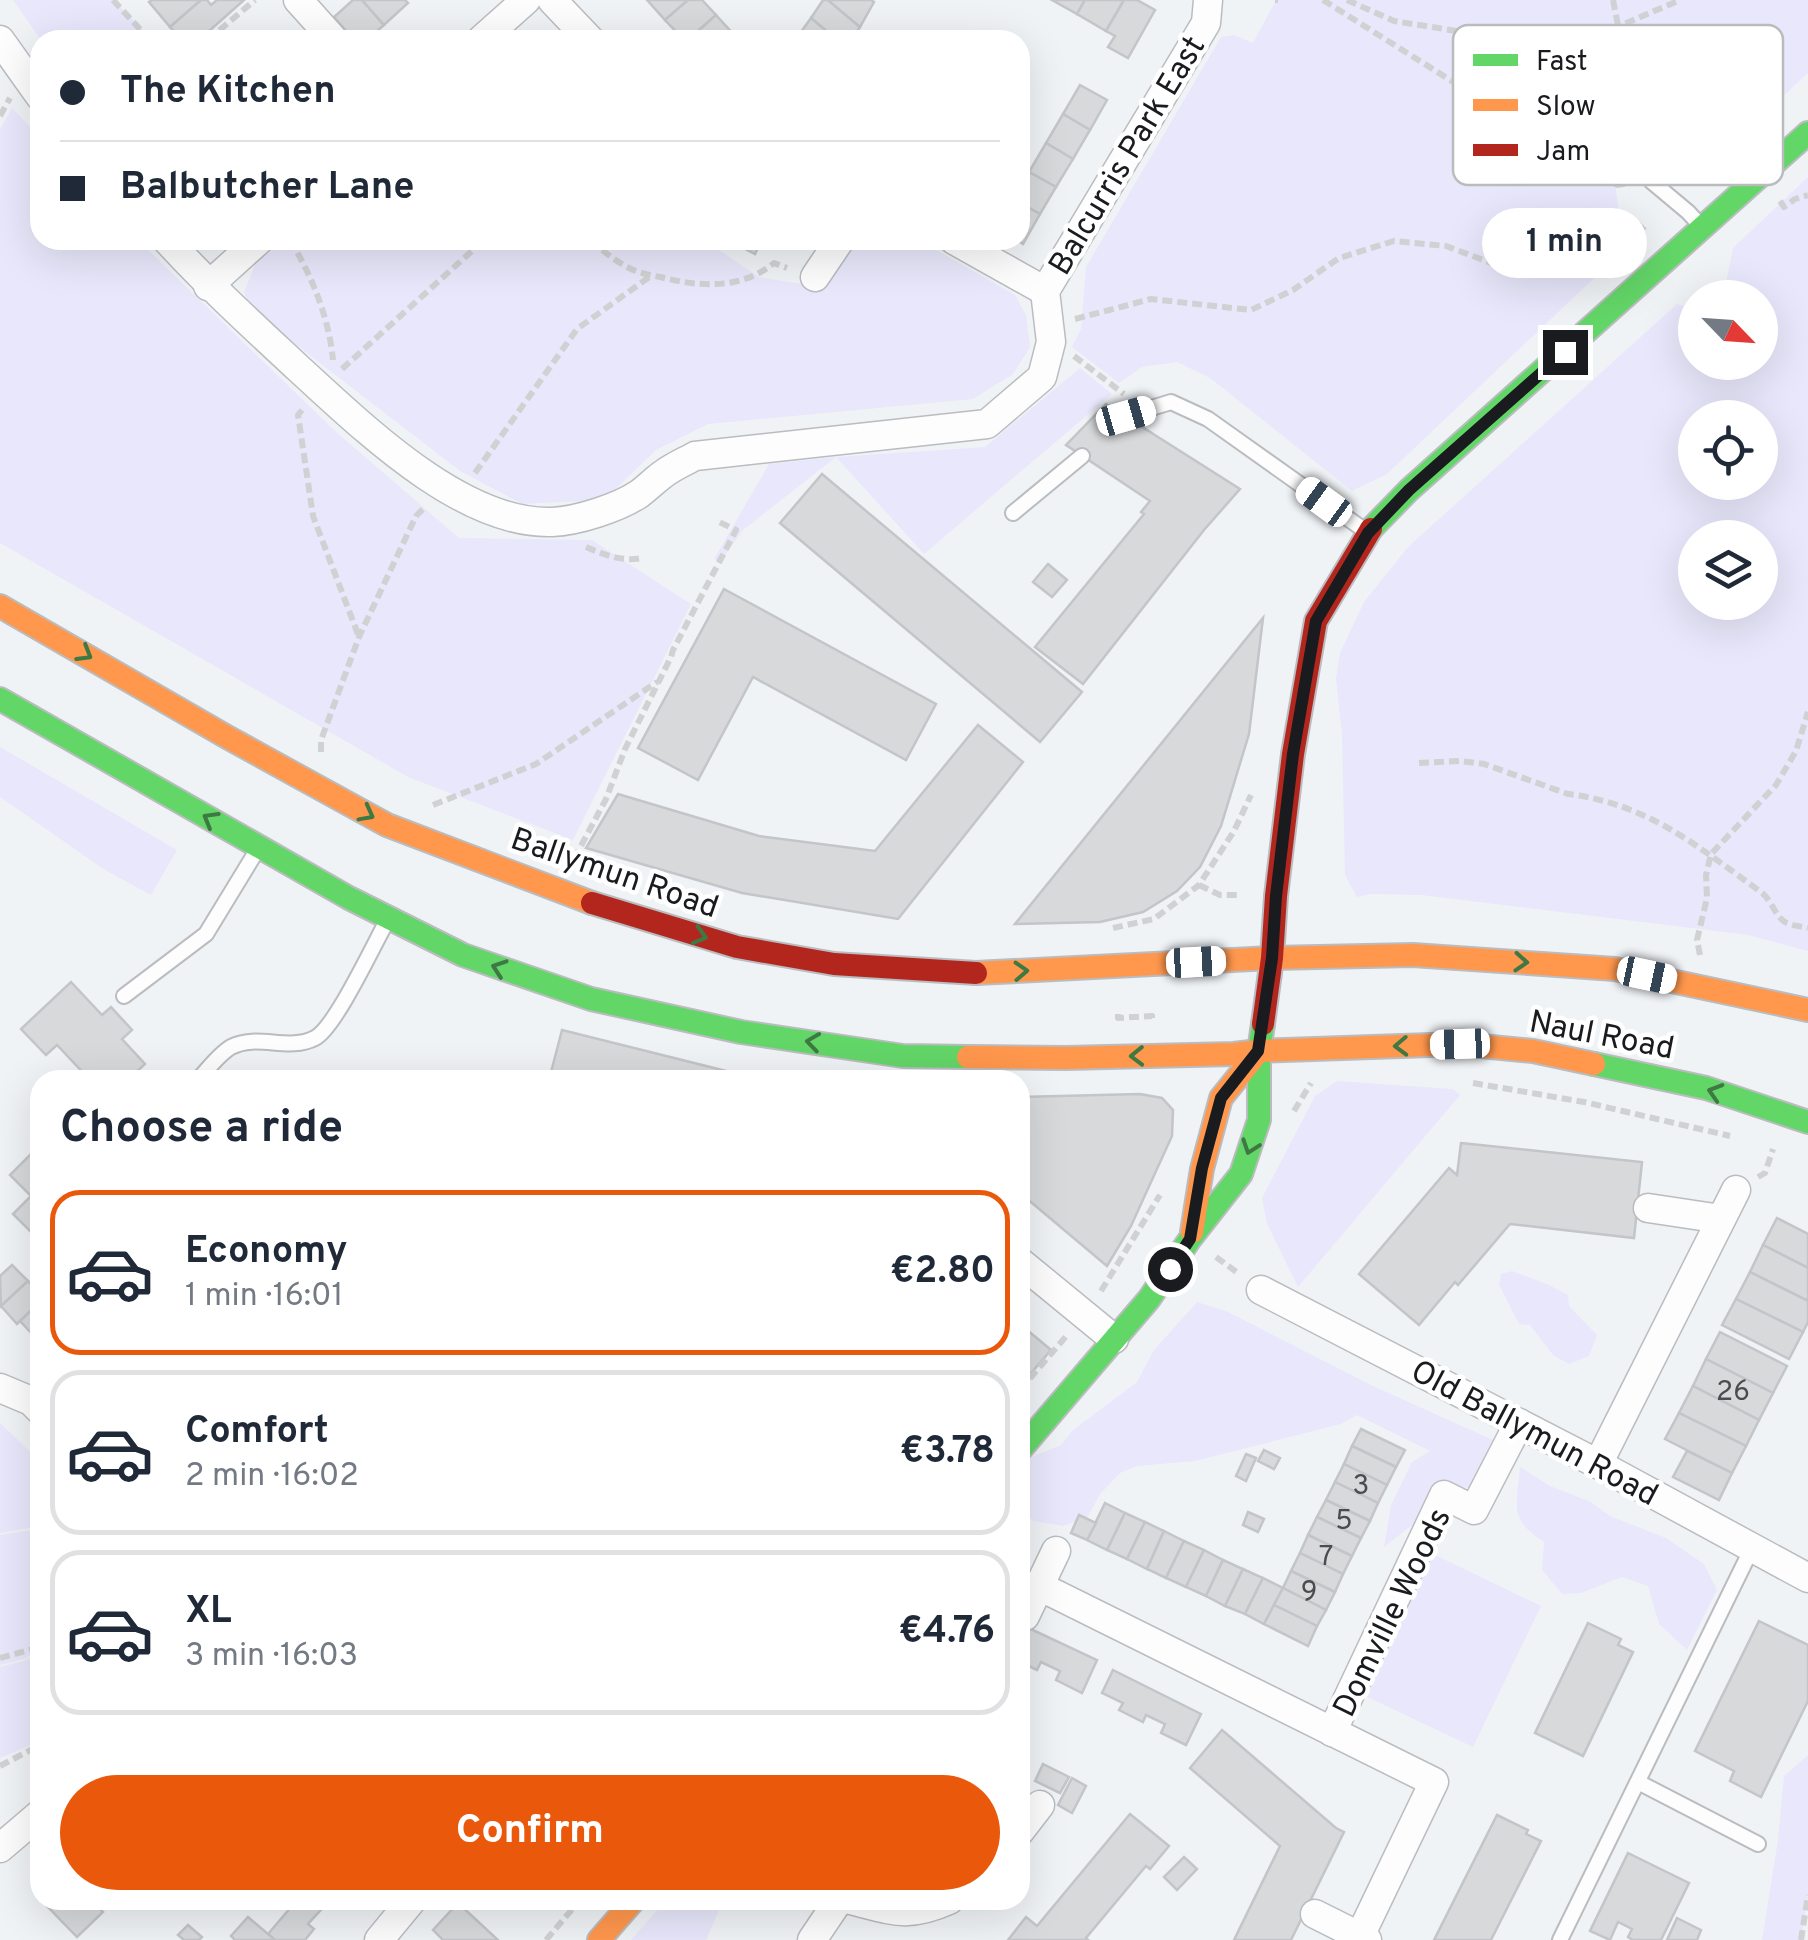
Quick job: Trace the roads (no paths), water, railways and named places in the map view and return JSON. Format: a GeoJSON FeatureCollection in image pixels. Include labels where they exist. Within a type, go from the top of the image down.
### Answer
{"type":"FeatureCollection","features":[{"type":"Feature","properties":{"kind":"main road"},"geometry":{"type":"LineString","coordinates":[[1783,156],[1808,134]]}},
{"type":"Feature","properties":{"kind":"main road"},"geometry":{"type":"LineString","coordinates":[[1030,1438],[1148,1298],[1241,1174],[1260,1120],[1258,1051],[1272,958],[1293,754],[1316,621],[1368,533],[1409,490],[1750,185]]}},
{"type":"Feature","properties":{"kind":"main road","name":"Ballymun Road"},"geometry":{"type":"LineString","coordinates":[[0,606],[387,825],[606,908],[738,946],[834,964],[962,974],[1272,958]]}},
{"type":"Feature","properties":{"kind":"main road"},"geometry":{"type":"LineString","coordinates":[[0,699],[389,918],[463,955],[591,999],[759,1034],[903,1056],[1066,1058],[1258,1051]]}},
{"type":"Feature","properties":{"kind":"main road","name":"Naul Road"},"geometry":{"type":"LineString","coordinates":[[1272,958],[1413,955],[1616,969],[1808,1010]]}},
{"type":"Feature","properties":{"kind":"main road","name":"Naul Road"},"geometry":{"type":"LineString","coordinates":[[1258,1051],[1460,1044],[1533,1051],[1706,1088],[1808,1122]]}},
{"type":"Feature","properties":{"kind":"main road"},"geometry":{"type":"LineString","coordinates":[[1190,1239],[1202,1168],[1221,1098],[1258,1051]]}},
{"type":"Feature","properties":{"kind":"main road"},"geometry":{"type":"LineString","coordinates":[[599,1940],[625,1910]]}},
{"type":"Feature","properties":{"kind":"street"},"geometry":{"type":"LineString","coordinates":[[298,0],[325,30]]}},
{"type":"Feature","properties":{"kind":"street"},"geometry":{"type":"LineString","coordinates":[[492,30],[526,0]]}},
{"type":"Feature","properties":{"kind":"street"},"geometry":{"type":"LineString","coordinates":[[552,0],[580,30]]}},
{"type":"Feature","properties":{"kind":"street","name":"Balcurris Park East"},"geometry":{"type":"LineString","coordinates":[[208,286],[372,436],[452,491],[513,519],[554,522],[598,512],[636,496],[666,472],[695,456],[987,424],[1042,377],[1049,339],[1045,290],[1206,23],[1208,0]]}},
{"type":"Feature","properties":{"kind":"street"},"geometry":{"type":"LineString","coordinates":[[0,40],[30,82]]}},
{"type":"Feature","properties":{"kind":"street"},"geometry":{"type":"LineString","coordinates":[[176,250],[208,286],[248,250]]}},
{"type":"Feature","properties":{"kind":"street"},"geometry":{"type":"LineString","coordinates":[[815,278],[833,250]]}},
{"type":"Feature","properties":{"kind":"street"},"geometry":{"type":"LineString","coordinates":[[972,250],[1045,290]]}},
{"type":"Feature","properties":{"kind":"street"},"geometry":{"type":"LineString","coordinates":[[1598,1464],[1736,1190]]}},
{"type":"Feature","properties":{"kind":"street"},"geometry":{"type":"LineString","coordinates":[[1648,1208],[1721,1219]]}},
{"type":"Feature","properties":{"kind":"street"},"geometry":{"type":"LineString","coordinates":[[1030,1270],[1114,1339]]}},
{"type":"Feature","properties":{"kind":"street","name":"Old Ballymun Road"},"geometry":{"type":"LineString","coordinates":[[1262,1290],[1808,1578]]}},
{"type":"Feature","properties":{"kind":"street"},"geometry":{"type":"LineString","coordinates":[[0,1388],[30,1401]]}},
{"type":"Feature","properties":{"kind":"street","name":"Domville Woods"},"geometry":{"type":"LineString","coordinates":[[1332,1732],[1444,1495],[1474,1510],[1519,1423]]}},
{"type":"Feature","properties":{"kind":"street"},"geometry":{"type":"LineString","coordinates":[[1030,1604],[1056,1552]]}},
{"type":"Feature","properties":{"kind":"street","name":"Domville Woods"},"geometry":{"type":"LineString","coordinates":[[1039,1586],[1434,1782],[1363,1938]]}},
{"type":"Feature","properties":{"kind":"street"},"geometry":{"type":"LineString","coordinates":[[1030,1818],[1040,1805]]}},
{"type":"Feature","properties":{"kind":"street"},"geometry":{"type":"LineString","coordinates":[[0,1848],[30,1822]]}},
{"type":"Feature","properties":{"kind":"street"},"geometry":{"type":"LineString","coordinates":[[379,1940],[404,1910]]}},
{"type":"Feature","properties":{"kind":"street"},"geometry":{"type":"LineString","coordinates":[[812,1940],[833,1910]]}},
{"type":"Feature","properties":{"kind":"street"},"geometry":{"type":"LineString","coordinates":[[893,1910],[922,1910]]}},
{"type":"Feature","properties":{"kind":"street"},"geometry":{"type":"LineString","coordinates":[[1315,1914],[1363,1938]]}},
{"type":"Feature","properties":{"kind":"lane"},"geometry":{"type":"LineString","coordinates":[[1656,185],[1702,228]]}},
{"type":"Feature","properties":{"kind":"lane"},"geometry":{"type":"LineString","coordinates":[[1126,416],[1171,402],[1208,419],[1368,533]]}},
{"type":"Feature","properties":{"kind":"lane"},"geometry":{"type":"LineString","coordinates":[[1013,512],[1082,456]]}},
{"type":"Feature","properties":{"kind":"lane"},"geometry":{"type":"LineString","coordinates":[[124,996],[206,934],[259,847]]}},
{"type":"Feature","properties":{"kind":"lane"},"geometry":{"type":"LineString","coordinates":[[208,1070],[228,1049],[248,1040],[295,1044],[316,1038],[332,1024],[389,918]]}},
{"type":"Feature","properties":{"kind":"lane"},"geometry":{"type":"LineString","coordinates":[[1560,1940],[1752,1548]]}},
{"type":"Feature","properties":{"kind":"lane"},"geometry":{"type":"LineString","coordinates":[[1638,1782],[1758,1844]]}}]}
